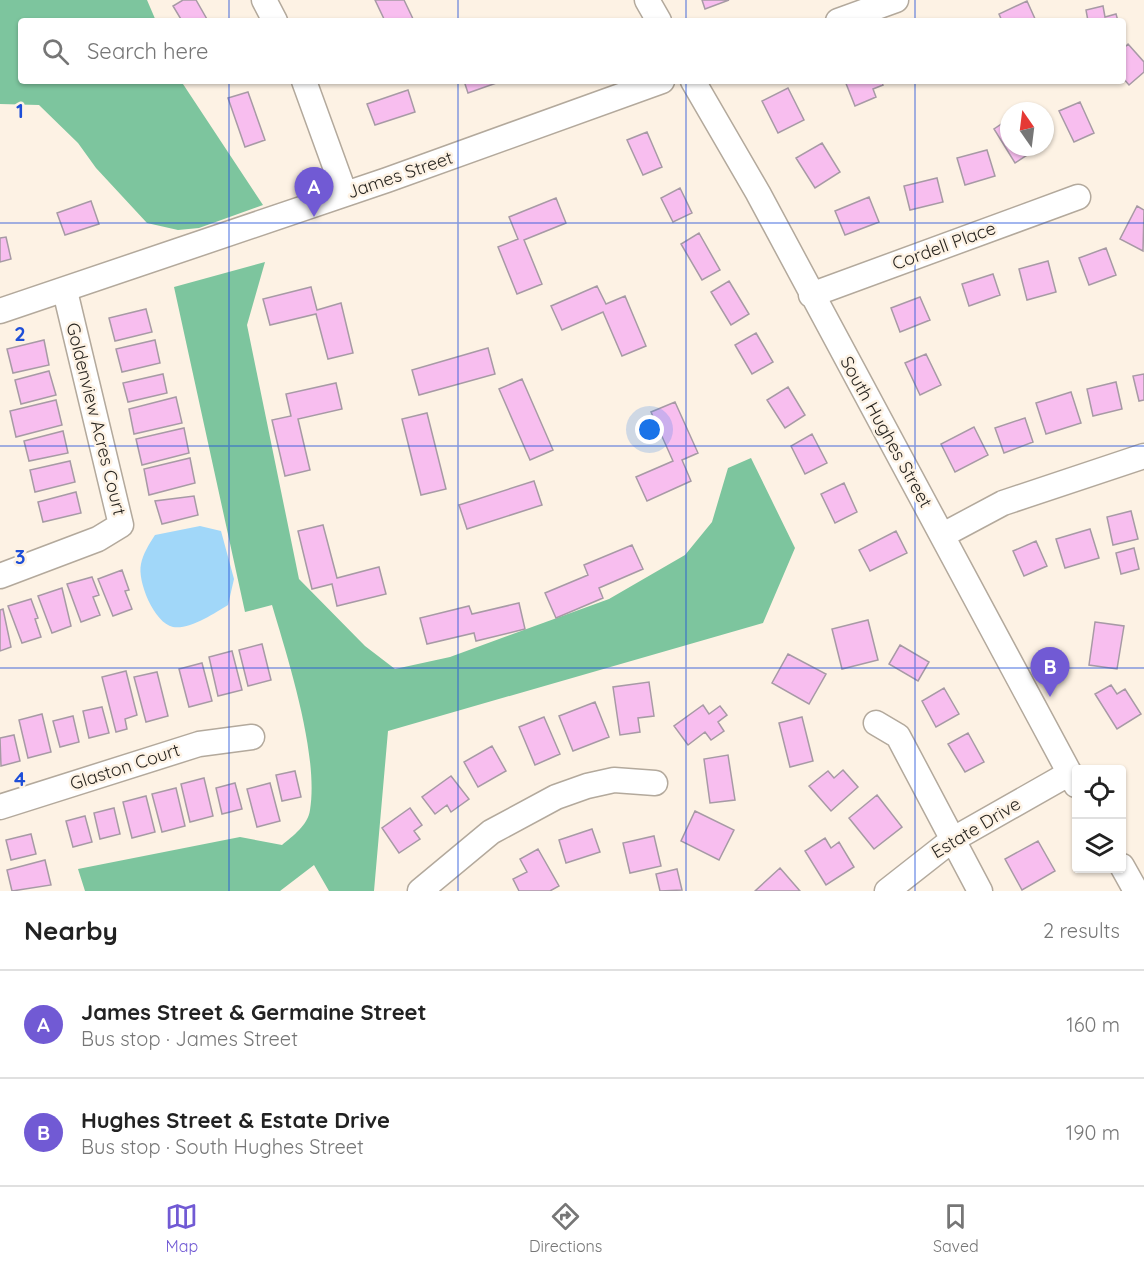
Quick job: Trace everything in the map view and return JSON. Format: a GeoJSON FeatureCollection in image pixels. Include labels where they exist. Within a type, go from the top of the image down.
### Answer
{"type":"FeatureCollection","features":[{"type":"Feature","properties":{"kind":"street"},"geometry":{"type":"LineString","coordinates":[[264,0],[273,18]]}},
{"type":"Feature","properties":{"kind":"street"},"geometry":{"type":"LineString","coordinates":[[647,0],[657,18]]}},
{"type":"Feature","properties":{"kind":"street"},"geometry":{"type":"LineString","coordinates":[[846,18],[896,0]]}},
{"type":"Feature","properties":{"kind":"street"},"geometry":{"type":"LineString","coordinates":[[305,84],[345,194]]}},
{"type":"Feature","properties":{"kind":"street","name":"James Street"},"geometry":{"type":"LineString","coordinates":[[0,311],[65,291],[345,194],[654,84]]}},
{"type":"Feature","properties":{"kind":"street","name":"South Hughes Street"},"geometry":{"type":"LineString","coordinates":[[695,84],[758,193],[1072,777]]}},
{"type":"Feature","properties":{"kind":"street","name":"Cordell Place"},"geometry":{"type":"LineString","coordinates":[[811,295],[1078,197]]}},
{"type":"Feature","properties":{"kind":"street","name":"Goldenview Acres Court"},"geometry":{"type":"LineString","coordinates":[[0,576],[98,539],[122,525],[65,291]]}},
{"type":"Feature","properties":{"kind":"street"},"geometry":{"type":"LineString","coordinates":[[942,535],[1003,503],[1144,456]]}},
{"type":"Feature","properties":{"kind":"street"},"geometry":{"type":"LineString","coordinates":[[876,723],[898,736],[980,891]]}},
{"type":"Feature","properties":{"kind":"street","name":"Glaston Court"},"geometry":{"type":"LineString","coordinates":[[0,807],[189,747],[252,737]]}},
{"type":"Feature","properties":{"kind":"street"},"geometry":{"type":"LineString","coordinates":[[420,891],[466,850],[491,832],[556,797],[614,780],[655,783]]}},
{"type":"Feature","properties":{"kind":"street","name":"Estate Drive"},"geometry":{"type":"LineString","coordinates":[[887,891],[952,840],[1072,780]]}},
{"type":"Feature","properties":{"kind":"street"},"geometry":{"type":"LineString","coordinates":[[1126,873],[1136,891]]}},
{"type":"Feature","properties":{"kind":"green space"},"geometry":{"type":"Polygon","coordinates":[[[0,0],[147,0],[155,18],[18,18],[18,84],[183,84],[263,205],[199,228],[178,230],[147,223],[96,168],[78,143],[39,105],[0,104],[0,0]]]}},
{"type":"Feature","properties":{"kind":"green space"},"geometry":{"type":"Polygon","coordinates":[[[265,262],[247,325],[299,579],[365,646],[395,669],[450,657],[609,599],[685,555],[712,522],[728,468],[751,458],[795,548],[763,623],[388,731],[374,891],[329,891],[314,865],[280,891],[85,891],[78,869],[240,837],[282,845],[299,830],[309,815],[312,788],[310,762],[293,679],[272,605],[245,612],[174,287],[265,262]]]}},
{"type":"Feature","properties":{"kind":"water"},"geometry":{"type":"Polygon","coordinates":[[[200,526],[221,531],[234,579],[228,605],[187,626],[173,627],[159,618],[148,600],[140,571],[142,560],[155,535],[200,526]]]}},
{"type":"Feature","properties":{"kind":"building"},"geometry":{"type":"Polygon","coordinates":[[[183,0],[196,0],[206,18],[180,18],[173,6],[183,0]]]}},
{"type":"Feature","properties":{"kind":"building"},"geometry":{"type":"Polygon","coordinates":[[[375,0],[404,0],[413,18],[384,18],[375,0]]]}},
{"type":"Feature","properties":{"kind":"building"},"geometry":{"type":"Polygon","coordinates":[[[702,0],[729,0],[705,9],[702,0]]]}},
{"type":"Feature","properties":{"kind":"building"},"geometry":{"type":"Polygon","coordinates":[[[1027,1],[1035,18],[1001,18],[999,14],[1027,1]]]}},
{"type":"Feature","properties":{"kind":"building"},"geometry":{"type":"Polygon","coordinates":[[[1103,6],[1105,17],[1116,14],[1117,18],[1087,18],[1086,10],[1103,6]]]}},
{"type":"Feature","properties":{"kind":"building"},"geometry":{"type":"Polygon","coordinates":[[[1128,44],[1144,62],[1144,72],[1129,85],[1126,82],[1126,46],[1128,44]]]}},
{"type":"Feature","properties":{"kind":"building"},"geometry":{"type":"Polygon","coordinates":[[[465,84],[494,84],[468,93],[465,84]]]}},
{"type":"Feature","properties":{"kind":"building"},"geometry":{"type":"Polygon","coordinates":[[[846,84],[882,84],[873,89],[876,97],[855,106],[846,84]]]}},
{"type":"Feature","properties":{"kind":"building"},"geometry":{"type":"Polygon","coordinates":[[[788,88],[804,120],[778,133],[762,101],[788,88]]]}},
{"type":"Feature","properties":{"kind":"building"},"geometry":{"type":"Polygon","coordinates":[[[408,90],[415,112],[375,125],[367,104],[408,90]]]}},
{"type":"Feature","properties":{"kind":"building"},"geometry":{"type":"Polygon","coordinates":[[[248,92],[265,140],[245,147],[228,98],[248,92]]]}},
{"type":"Feature","properties":{"kind":"building"},"geometry":{"type":"Polygon","coordinates":[[[1080,102],[1094,133],[1074,142],[1059,111],[1080,102]]]}},
{"type":"Feature","properties":{"kind":"building"},"geometry":{"type":"Polygon","coordinates":[[[1000,125],[1000,139],[994,129],[1000,125]]]}},
{"type":"Feature","properties":{"kind":"building"},"geometry":{"type":"Polygon","coordinates":[[[647,132],[662,167],[643,175],[627,140],[647,132]]]}},
{"type":"Feature","properties":{"kind":"building"},"geometry":{"type":"Polygon","coordinates":[[[822,143],[840,172],[815,188],[796,158],[822,143]]]}},
{"type":"Feature","properties":{"kind":"building"},"geometry":{"type":"Polygon","coordinates":[[[987,150],[995,176],[965,185],[957,158],[987,150]]]}},
{"type":"Feature","properties":{"kind":"building"},"geometry":{"type":"Polygon","coordinates":[[[1011,156],[1026,156],[1015,163],[1011,156]]]}},
{"type":"Feature","properties":{"kind":"building"},"geometry":{"type":"Polygon","coordinates":[[[937,178],[943,202],[910,210],[904,186],[937,178]]]}},
{"type":"Feature","properties":{"kind":"building"},"geometry":{"type":"Polygon","coordinates":[[[680,188],[692,213],[673,222],[661,198],[680,188]]]}},
{"type":"Feature","properties":{"kind":"building"},"geometry":{"type":"Polygon","coordinates":[[[869,197],[879,222],[845,235],[835,211],[869,197]]]}},
{"type":"Feature","properties":{"kind":"building"},"geometry":{"type":"Polygon","coordinates":[[[556,198],[566,223],[524,240],[542,284],[517,294],[498,247],[518,239],[509,217],[556,198]]]}},
{"type":"Feature","properties":{"kind":"building"},"geometry":{"type":"Polygon","coordinates":[[[91,201],[99,224],[65,235],[57,213],[91,201]]]}},
{"type":"Feature","properties":{"kind":"building"},"geometry":{"type":"Polygon","coordinates":[[[1137,206],[1144,210],[1143,251],[1120,239],[1137,206]]]}},
{"type":"Feature","properties":{"kind":"building"},"geometry":{"type":"Polygon","coordinates":[[[699,233],[720,270],[702,280],[681,244],[699,233]]]}},
{"type":"Feature","properties":{"kind":"building"},"geometry":{"type":"Polygon","coordinates":[[[6,237],[11,259],[0,262],[0,238],[6,237]]]}},
{"type":"Feature","properties":{"kind":"building"},"geometry":{"type":"Polygon","coordinates":[[[1106,248],[1116,275],[1089,285],[1079,258],[1106,248]]]}},
{"type":"Feature","properties":{"kind":"building"},"geometry":{"type":"Polygon","coordinates":[[[1048,261],[1056,292],[1027,300],[1019,269],[1048,261]]]}},
{"type":"Feature","properties":{"kind":"building"},"geometry":{"type":"Polygon","coordinates":[[[993,274],[1000,295],[969,306],[962,284],[993,274]]]}},
{"type":"Feature","properties":{"kind":"building"},"geometry":{"type":"Polygon","coordinates":[[[729,281],[749,314],[731,325],[711,292],[729,281]]]}},
{"type":"Feature","properties":{"kind":"building"},"geometry":{"type":"Polygon","coordinates":[[[597,286],[606,304],[625,296],[646,346],[622,356],[603,312],[562,330],[551,306],[597,286]]]}},
{"type":"Feature","properties":{"kind":"building"},"geometry":{"type":"Polygon","coordinates":[[[311,287],[317,310],[341,303],[353,353],[328,359],[316,314],[270,325],[263,299],[311,287]]]}},
{"type":"Feature","properties":{"kind":"building"},"geometry":{"type":"Polygon","coordinates":[[[920,297],[930,320],[900,332],[891,308],[920,297]]]}},
{"type":"Feature","properties":{"kind":"building"},"geometry":{"type":"Polygon","coordinates":[[[146,309],[152,332],[115,341],[109,318],[146,309]]]}},
{"type":"Feature","properties":{"kind":"building"},"geometry":{"type":"Polygon","coordinates":[[[756,333],[773,362],[752,374],[735,345],[756,333]]]}},
{"type":"Feature","properties":{"kind":"building"},"geometry":{"type":"Polygon","coordinates":[[[44,340],[49,365],[13,373],[7,349],[44,340]]]}},
{"type":"Feature","properties":{"kind":"building"},"geometry":{"type":"Polygon","coordinates":[[[155,340],[160,363],[122,372],[116,349],[155,340]]]}},
{"type":"Feature","properties":{"kind":"building"},"geometry":{"type":"Polygon","coordinates":[[[488,348],[495,374],[419,395],[412,370],[488,348]]]}},
{"type":"Feature","properties":{"kind":"building"},"geometry":{"type":"Polygon","coordinates":[[[926,354],[941,385],[920,395],[905,363],[926,354]]]}},
{"type":"Feature","properties":{"kind":"building"},"geometry":{"type":"Polygon","coordinates":[[[49,371],[56,395],[21,404],[15,380],[49,371]]]}},
{"type":"Feature","properties":{"kind":"building"},"geometry":{"type":"Polygon","coordinates":[[[163,374],[167,393],[128,402],[123,383],[163,374]]]}},
{"type":"Feature","properties":{"kind":"building"},"geometry":{"type":"Polygon","coordinates":[[[1144,374],[1144,400],[1139,401],[1133,376],[1144,374]]]}},
{"type":"Feature","properties":{"kind":"building"},"geometry":{"type":"Polygon","coordinates":[[[522,379],[553,450],[530,460],[499,389],[522,379]]]}},
{"type":"Feature","properties":{"kind":"building"},"geometry":{"type":"Polygon","coordinates":[[[1116,382],[1122,409],[1093,416],[1087,389],[1116,382]]]}},
{"type":"Feature","properties":{"kind":"building"},"geometry":{"type":"Polygon","coordinates":[[[336,383],[342,409],[298,419],[310,470],[285,476],[272,420],[291,416],[286,394],[336,383]]]}},
{"type":"Feature","properties":{"kind":"building"},"geometry":{"type":"Polygon","coordinates":[[[788,387],[805,415],[785,428],[767,400],[788,387]]]}},
{"type":"Feature","properties":{"kind":"building"},"geometry":{"type":"Polygon","coordinates":[[[1071,392],[1081,423],[1046,434],[1036,403],[1071,392]]]}},
{"type":"Feature","properties":{"kind":"building"},"geometry":{"type":"Polygon","coordinates":[[[176,397],[182,423],[134,434],[129,409],[176,397]]]}},
{"type":"Feature","properties":{"kind":"building"},"geometry":{"type":"Polygon","coordinates":[[[56,400],[62,425],[16,437],[10,411],[56,400]]]}},
{"type":"Feature","properties":{"kind":"building"},"geometry":{"type":"Polygon","coordinates":[[[675,402],[698,453],[682,460],[691,481],[647,501],[636,477],[673,461],[651,412],[675,402]]]}},
{"type":"Feature","properties":{"kind":"building"},"geometry":{"type":"Polygon","coordinates":[[[427,413],[446,489],[421,495],[402,419],[427,413]]]}},
{"type":"Feature","properties":{"kind":"building"},"geometry":{"type":"Polygon","coordinates":[[[1025,418],[1033,442],[1004,453],[995,428],[1025,418]]]}},
{"type":"Feature","properties":{"kind":"building"},"geometry":{"type":"Polygon","coordinates":[[[974,427],[988,455],[955,472],[941,444],[974,427]]]}},
{"type":"Feature","properties":{"kind":"building"},"geometry":{"type":"Polygon","coordinates":[[[184,428],[189,453],[142,465],[136,439],[184,428]]]}},
{"type":"Feature","properties":{"kind":"building"},"geometry":{"type":"Polygon","coordinates":[[[63,431],[68,453],[29,461],[24,441],[63,431]]]}},
{"type":"Feature","properties":{"kind":"building"},"geometry":{"type":"Polygon","coordinates":[[[812,434],[827,463],[805,474],[791,446],[812,434]]]}},
{"type":"Feature","properties":{"kind":"building"},"geometry":{"type":"Polygon","coordinates":[[[190,458],[195,483],[149,495],[144,469],[190,458]]]}},
{"type":"Feature","properties":{"kind":"building"},"geometry":{"type":"Polygon","coordinates":[[[70,461],[75,482],[35,492],[30,470],[70,461]]]}},
{"type":"Feature","properties":{"kind":"building"},"geometry":{"type":"Polygon","coordinates":[[[534,481],[542,505],[467,529],[459,505],[534,481]]]}},
{"type":"Feature","properties":{"kind":"building"},"geometry":{"type":"Polygon","coordinates":[[[844,483],[857,512],[835,523],[821,494],[844,483]]]}},
{"type":"Feature","properties":{"kind":"building"},"geometry":{"type":"Polygon","coordinates":[[[76,492],[81,513],[43,522],[38,502],[76,492]]]}},
{"type":"Feature","properties":{"kind":"building"},"geometry":{"type":"Polygon","coordinates":[[[194,496],[198,515],[162,524],[155,501],[194,496]]]}},
{"type":"Feature","properties":{"kind":"building"},"geometry":{"type":"Polygon","coordinates":[[[1131,511],[1138,539],[1113,545],[1107,517],[1131,511]]]}},
{"type":"Feature","properties":{"kind":"building"},"geometry":{"type":"Polygon","coordinates":[[[323,525],[337,578],[379,567],[386,594],[337,606],[332,584],[312,589],[298,531],[323,525]]]}},
{"type":"Feature","properties":{"kind":"building"},"geometry":{"type":"Polygon","coordinates":[[[1090,529],[1099,558],[1065,568],[1056,539],[1090,529]]]}},
{"type":"Feature","properties":{"kind":"building"},"geometry":{"type":"Polygon","coordinates":[[[896,531],[907,553],[870,571],[859,550],[896,531]]]}},
{"type":"Feature","properties":{"kind":"building"},"geometry":{"type":"Polygon","coordinates":[[[1036,541],[1047,566],[1024,576],[1013,551],[1036,541]]]}},
{"type":"Feature","properties":{"kind":"building"},"geometry":{"type":"Polygon","coordinates":[[[632,545],[643,569],[599,588],[603,598],[556,618],[545,593],[588,575],[584,565],[632,545]]]}},
{"type":"Feature","properties":{"kind":"building"},"geometry":{"type":"Polygon","coordinates":[[[1134,548],[1139,569],[1121,574],[1116,553],[1134,548]]]}},
{"type":"Feature","properties":{"kind":"building"},"geometry":{"type":"Polygon","coordinates":[[[122,570],[129,590],[125,591],[132,609],[113,616],[98,579],[122,570]]]}},
{"type":"Feature","properties":{"kind":"building"},"geometry":{"type":"Polygon","coordinates":[[[92,577],[99,595],[93,597],[100,615],[81,622],[67,584],[92,577]]]}},
{"type":"Feature","properties":{"kind":"building"},"geometry":{"type":"Polygon","coordinates":[[[62,588],[71,626],[52,633],[38,596],[62,588]]]}},
{"type":"Feature","properties":{"kind":"building"},"geometry":{"type":"Polygon","coordinates":[[[31,599],[38,618],[35,619],[41,637],[22,643],[8,606],[31,599]]]}},
{"type":"Feature","properties":{"kind":"building"},"geometry":{"type":"Polygon","coordinates":[[[519,603],[525,629],[476,641],[474,633],[427,644],[420,618],[469,606],[472,614],[519,603]]]}},
{"type":"Feature","properties":{"kind":"building"},"geometry":{"type":"Polygon","coordinates":[[[3,609],[11,647],[0,651],[0,610],[3,609]]]}},
{"type":"Feature","properties":{"kind":"building"},"geometry":{"type":"Polygon","coordinates":[[[868,620],[878,660],[842,669],[832,629],[868,620]]]}},
{"type":"Feature","properties":{"kind":"building"},"geometry":{"type":"Polygon","coordinates":[[[1095,622],[1124,626],[1117,669],[1089,665],[1095,622]]]}},
{"type":"Feature","properties":{"kind":"building"},"geometry":{"type":"Polygon","coordinates":[[[262,644],[271,680],[248,686],[239,650],[262,644]]]}},
{"type":"Feature","properties":{"kind":"building"},"geometry":{"type":"Polygon","coordinates":[[[900,645],[929,662],[918,681],[889,664],[900,645]]]}},
{"type":"Feature","properties":{"kind":"building"},"geometry":{"type":"Polygon","coordinates":[[[232,651],[242,690],[218,696],[209,657],[232,651]]]}},
{"type":"Feature","properties":{"kind":"building"},"geometry":{"type":"Polygon","coordinates":[[[788,654],[826,674],[809,704],[772,683],[788,654]]]}},
{"type":"Feature","properties":{"kind":"building"},"geometry":{"type":"Polygon","coordinates":[[[202,663],[212,701],[189,707],[179,669],[202,663]]]}},
{"type":"Feature","properties":{"kind":"building"},"geometry":{"type":"Polygon","coordinates":[[[126,671],[137,715],[125,719],[127,729],[116,732],[102,677],[126,671]]]}},
{"type":"Feature","properties":{"kind":"building"},"geometry":{"type":"Polygon","coordinates":[[[157,672],[168,716],[146,722],[134,677],[157,672]]]}},
{"type":"Feature","properties":{"kind":"building"},"geometry":{"type":"Polygon","coordinates":[[[649,682],[654,716],[638,718],[640,732],[620,735],[613,687],[649,682]]]}},
{"type":"Feature","properties":{"kind":"building"},"geometry":{"type":"Polygon","coordinates":[[[1111,685],[1117,694],[1125,689],[1141,714],[1117,729],[1095,694],[1111,685]]]}},
{"type":"Feature","properties":{"kind":"building"},"geometry":{"type":"Polygon","coordinates":[[[944,688],[959,714],[936,727],[922,701],[944,688]]]}},
{"type":"Feature","properties":{"kind":"building"},"geometry":{"type":"Polygon","coordinates":[[[595,702],[609,737],[573,751],[559,716],[595,702]]]}},
{"type":"Feature","properties":{"kind":"building"},"geometry":{"type":"Polygon","coordinates":[[[703,705],[709,714],[720,706],[727,715],[718,722],[724,731],[711,740],[705,732],[688,745],[674,726],[703,705]]]}},
{"type":"Feature","properties":{"kind":"building"},"geometry":{"type":"Polygon","coordinates":[[[102,707],[109,733],[89,738],[83,711],[102,707]]]}},
{"type":"Feature","properties":{"kind":"building"},"geometry":{"type":"Polygon","coordinates":[[[42,714],[51,752],[28,758],[19,720],[42,714]]]}},
{"type":"Feature","properties":{"kind":"building"},"geometry":{"type":"Polygon","coordinates":[[[73,716],[79,742],[60,747],[53,721],[73,716]]]}},
{"type":"Feature","properties":{"kind":"building"},"geometry":{"type":"Polygon","coordinates":[[[544,717],[560,754],[535,765],[519,727],[544,717]]]}},
{"type":"Feature","properties":{"kind":"building"},"geometry":{"type":"Polygon","coordinates":[[[802,717],[813,761],[790,767],[779,723],[802,717]]]}},
{"type":"Feature","properties":{"kind":"building"},"geometry":{"type":"Polygon","coordinates":[[[968,733],[984,762],[965,772],[948,744],[968,733]]]}},
{"type":"Feature","properties":{"kind":"building"},"geometry":{"type":"Polygon","coordinates":[[[14,735],[20,761],[1,766],[0,738],[14,735]]]}},
{"type":"Feature","properties":{"kind":"building"},"geometry":{"type":"Polygon","coordinates":[[[492,746],[506,771],[478,787],[464,762],[492,746]]]}},
{"type":"Feature","properties":{"kind":"building"},"geometry":{"type":"Polygon","coordinates":[[[728,755],[735,800],[710,803],[704,759],[728,755]]]}},
{"type":"Feature","properties":{"kind":"building"},"geometry":{"type":"Polygon","coordinates":[[[843,770],[858,787],[831,811],[809,786],[828,771],[834,778],[843,770]]]}},
{"type":"Feature","properties":{"kind":"building"},"geometry":{"type":"Polygon","coordinates":[[[295,771],[301,797],[282,801],[276,775],[295,771]]]}},
{"type":"Feature","properties":{"kind":"building"},"geometry":{"type":"Polygon","coordinates":[[[451,776],[469,799],[451,812],[447,805],[435,814],[422,797],[451,776]]]}},
{"type":"Feature","properties":{"kind":"building"},"geometry":{"type":"Polygon","coordinates":[[[204,778],[213,816],[190,822],[181,784],[204,778]]]}},
{"type":"Feature","properties":{"kind":"building"},"geometry":{"type":"Polygon","coordinates":[[[235,783],[242,809],[222,814],[216,788],[235,783]]]}},
{"type":"Feature","properties":{"kind":"building"},"geometry":{"type":"Polygon","coordinates":[[[270,783],[280,821],[257,827],[247,789],[270,783]]]}},
{"type":"Feature","properties":{"kind":"building"},"geometry":{"type":"Polygon","coordinates":[[[176,788],[185,826],[162,832],[152,794],[176,788]]]}},
{"type":"Feature","properties":{"kind":"building"},"geometry":{"type":"Polygon","coordinates":[[[877,795],[902,827],[874,849],[849,818],[877,795]]]}},
{"type":"Feature","properties":{"kind":"building"},"geometry":{"type":"Polygon","coordinates":[[[146,796],[155,832],[132,838],[123,802],[146,796]]]}},
{"type":"Feature","properties":{"kind":"building"},"geometry":{"type":"Polygon","coordinates":[[[114,808],[120,834],[100,839],[94,813],[114,808]]]}},
{"type":"Feature","properties":{"kind":"building"},"geometry":{"type":"Polygon","coordinates":[[[410,808],[422,825],[414,831],[420,839],[399,853],[382,828],[410,808]]]}},
{"type":"Feature","properties":{"kind":"building"},"geometry":{"type":"Polygon","coordinates":[[[695,811],[734,830],[719,860],[681,841],[695,811]]]}},
{"type":"Feature","properties":{"kind":"building"},"geometry":{"type":"Polygon","coordinates":[[[85,816],[92,842],[73,847],[66,821],[85,816]]]}},
{"type":"Feature","properties":{"kind":"building"},"geometry":{"type":"Polygon","coordinates":[[[592,829],[600,852],[566,863],[559,840],[592,829]]]}},
{"type":"Feature","properties":{"kind":"building"},"geometry":{"type":"Polygon","coordinates":[[[31,834],[36,854],[11,860],[6,840],[31,834]]]}},
{"type":"Feature","properties":{"kind":"building"},"geometry":{"type":"Polygon","coordinates":[[[654,836],[661,866],[630,873],[623,843],[654,836]]]}},
{"type":"Feature","properties":{"kind":"building"},"geometry":{"type":"Polygon","coordinates":[[[825,838],[831,848],[839,842],[854,867],[826,885],[805,851],[825,838]]]}},
{"type":"Feature","properties":{"kind":"building"},"geometry":{"type":"Polygon","coordinates":[[[1038,841],[1055,871],[1022,890],[1005,859],[1038,841]]]}},
{"type":"Feature","properties":{"kind":"building"},"geometry":{"type":"Polygon","coordinates":[[[538,849],[559,886],[550,891],[519,891],[513,879],[527,872],[520,859],[538,849]]]}},
{"type":"Feature","properties":{"kind":"building"},"geometry":{"type":"Polygon","coordinates":[[[45,860],[51,885],[12,891],[7,870],[45,860]]]}},
{"type":"Feature","properties":{"kind":"building"},"geometry":{"type":"Polygon","coordinates":[[[780,868],[800,891],[755,891],[780,868]]]}},
{"type":"Feature","properties":{"kind":"building"},"geometry":{"type":"Polygon","coordinates":[[[677,869],[682,890],[660,891],[656,874],[677,869]]]}},
{"type":"Feature","properties":{"kind":"place","name":"James Street & Germaine Street"},"geometry":{"type":"Point","coordinates":[314,217]}},
{"type":"Feature","properties":{"kind":"place","name":"Hughes Street & Estate Drive"},"geometry":{"type":"Point","coordinates":[1050,697]}}]}
